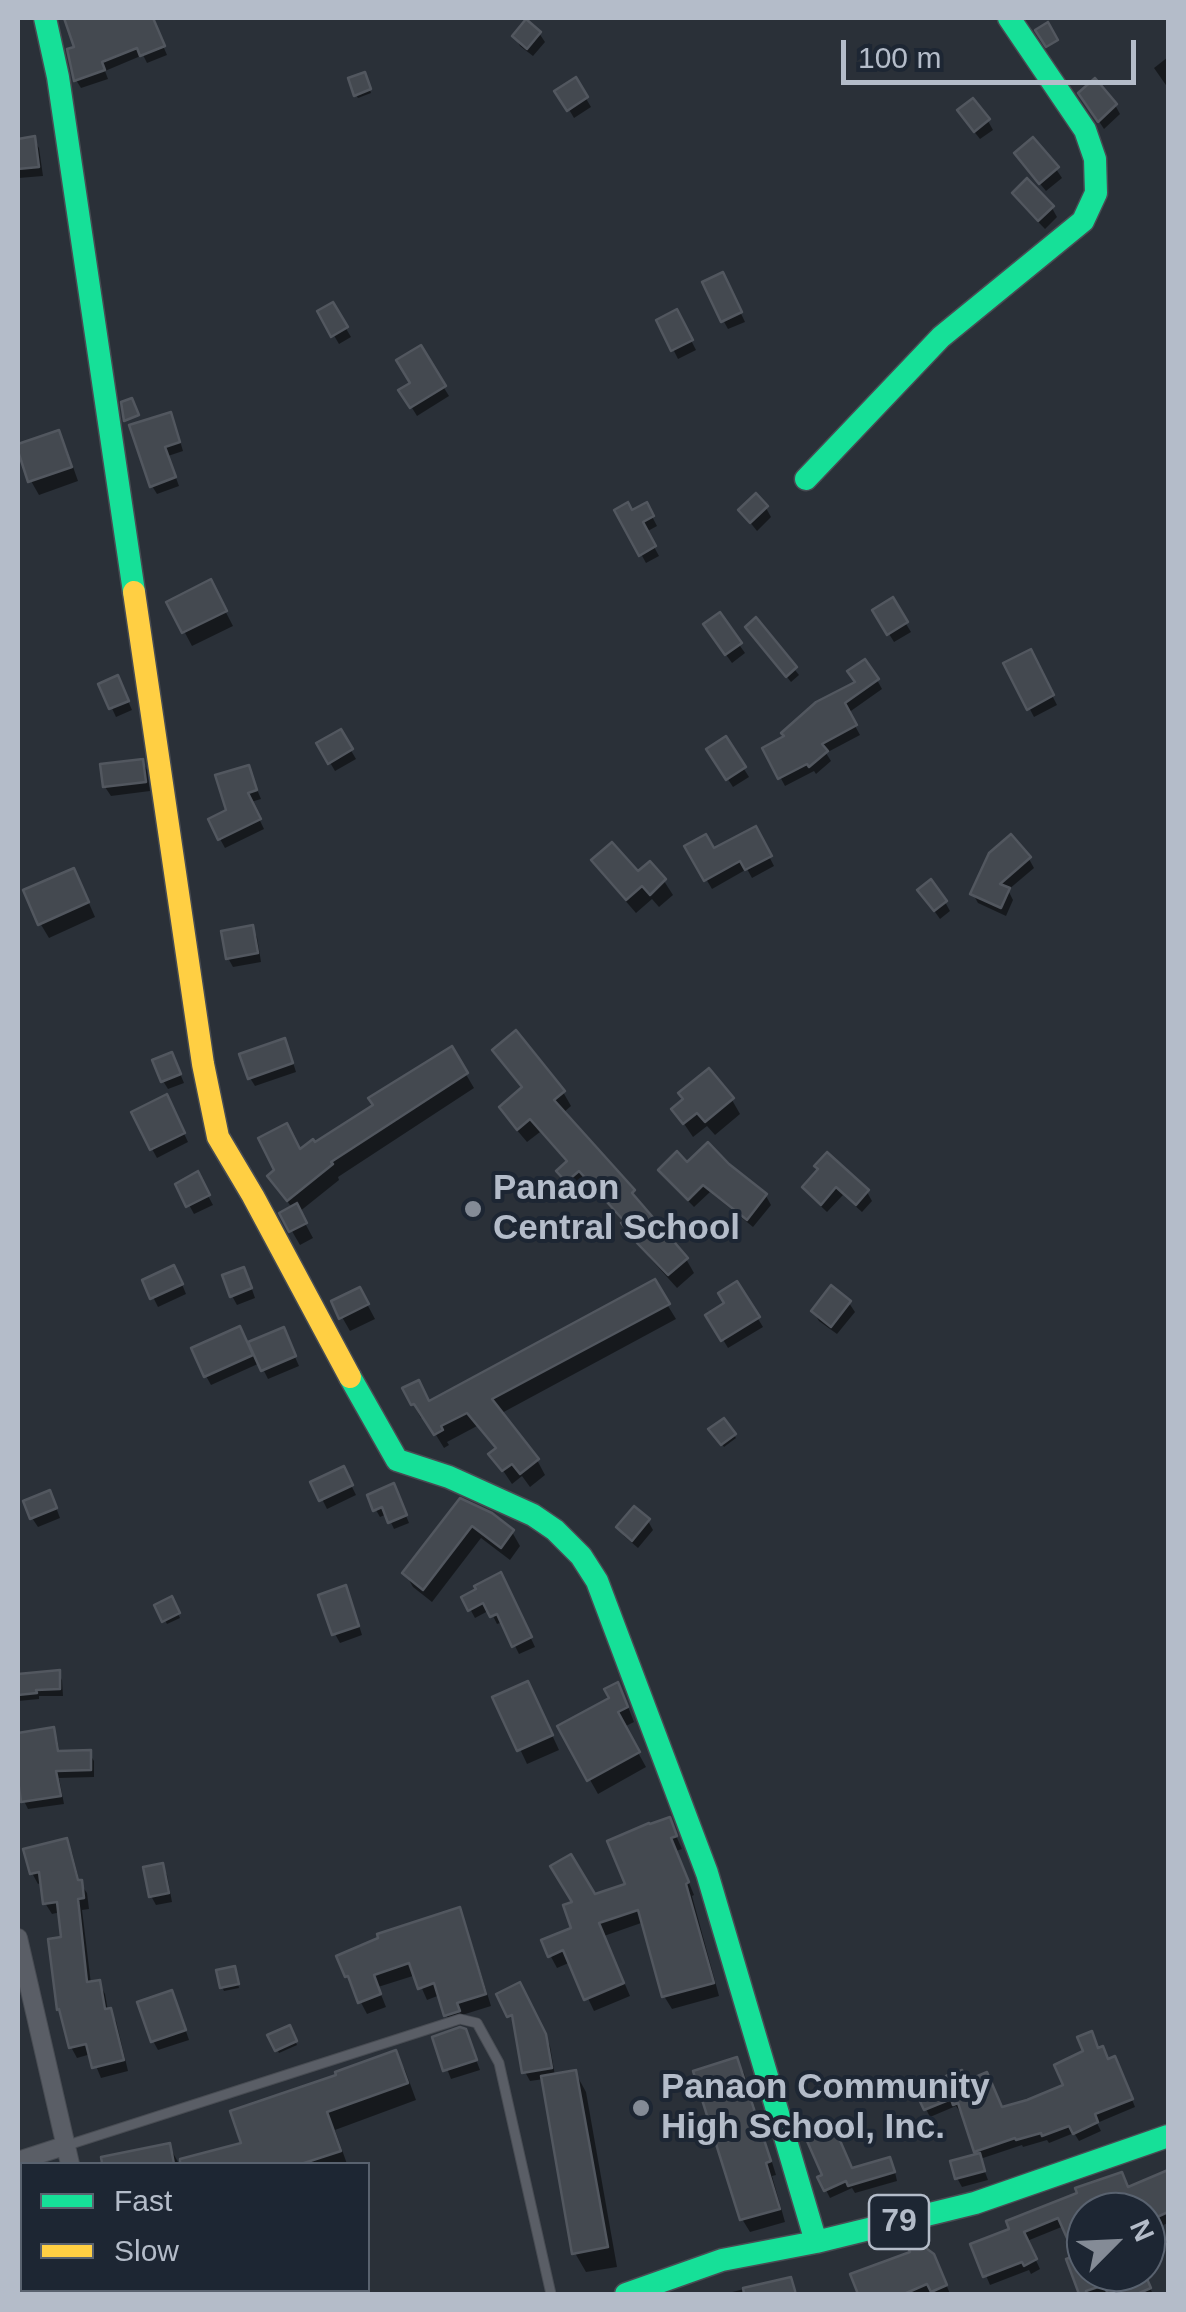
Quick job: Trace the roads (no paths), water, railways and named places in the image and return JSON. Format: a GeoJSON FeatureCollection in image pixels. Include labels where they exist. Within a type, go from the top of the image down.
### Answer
{"type":"FeatureCollection","features":[{"type":"Feature","properties":{"kind":"main road"},"geometry":{"type":"LineString","coordinates":[[45,18],[60,97],[203,1064],[218,1137],[397,1460],[449,1477],[533,1515],[581,1556],[597,1581],[707,1873],[816,2242]]}},
{"type":"Feature","properties":{"kind":"main road"},"geometry":{"type":"LineString","coordinates":[[806,479],[941,337],[1083,221],[1096,194],[1095,160],[1085,130],[1009,18]]}},
{"type":"Feature","properties":{"kind":"main road","name":"79"},"geometry":{"type":"LineString","coordinates":[[626,2294],[722,2260],[816,2242],[975,2203],[1168,2136]]}},
{"type":"Feature","properties":{"kind":"street"},"geometry":{"type":"LineString","coordinates":[[18,1938],[70,2162]]}},
{"type":"Feature","properties":{"kind":"street"},"geometry":{"type":"LineString","coordinates":[[18,2161],[67,2145]]}},
{"type":"Feature","properties":{"kind":"lane"},"geometry":{"type":"LineString","coordinates":[[67,2145],[460,2019],[477,2023],[499,2063],[551,2294]]}},
{"type":"Feature","properties":{"kind":"place","name":"Panaon Central School"},"geometry":{"type":"Point","coordinates":[473,1209]}},
{"type":"Feature","properties":{"kind":"place","name":"Panaon Community High School, Inc."},"geometry":{"type":"Point","coordinates":[641,2108]}}]}
